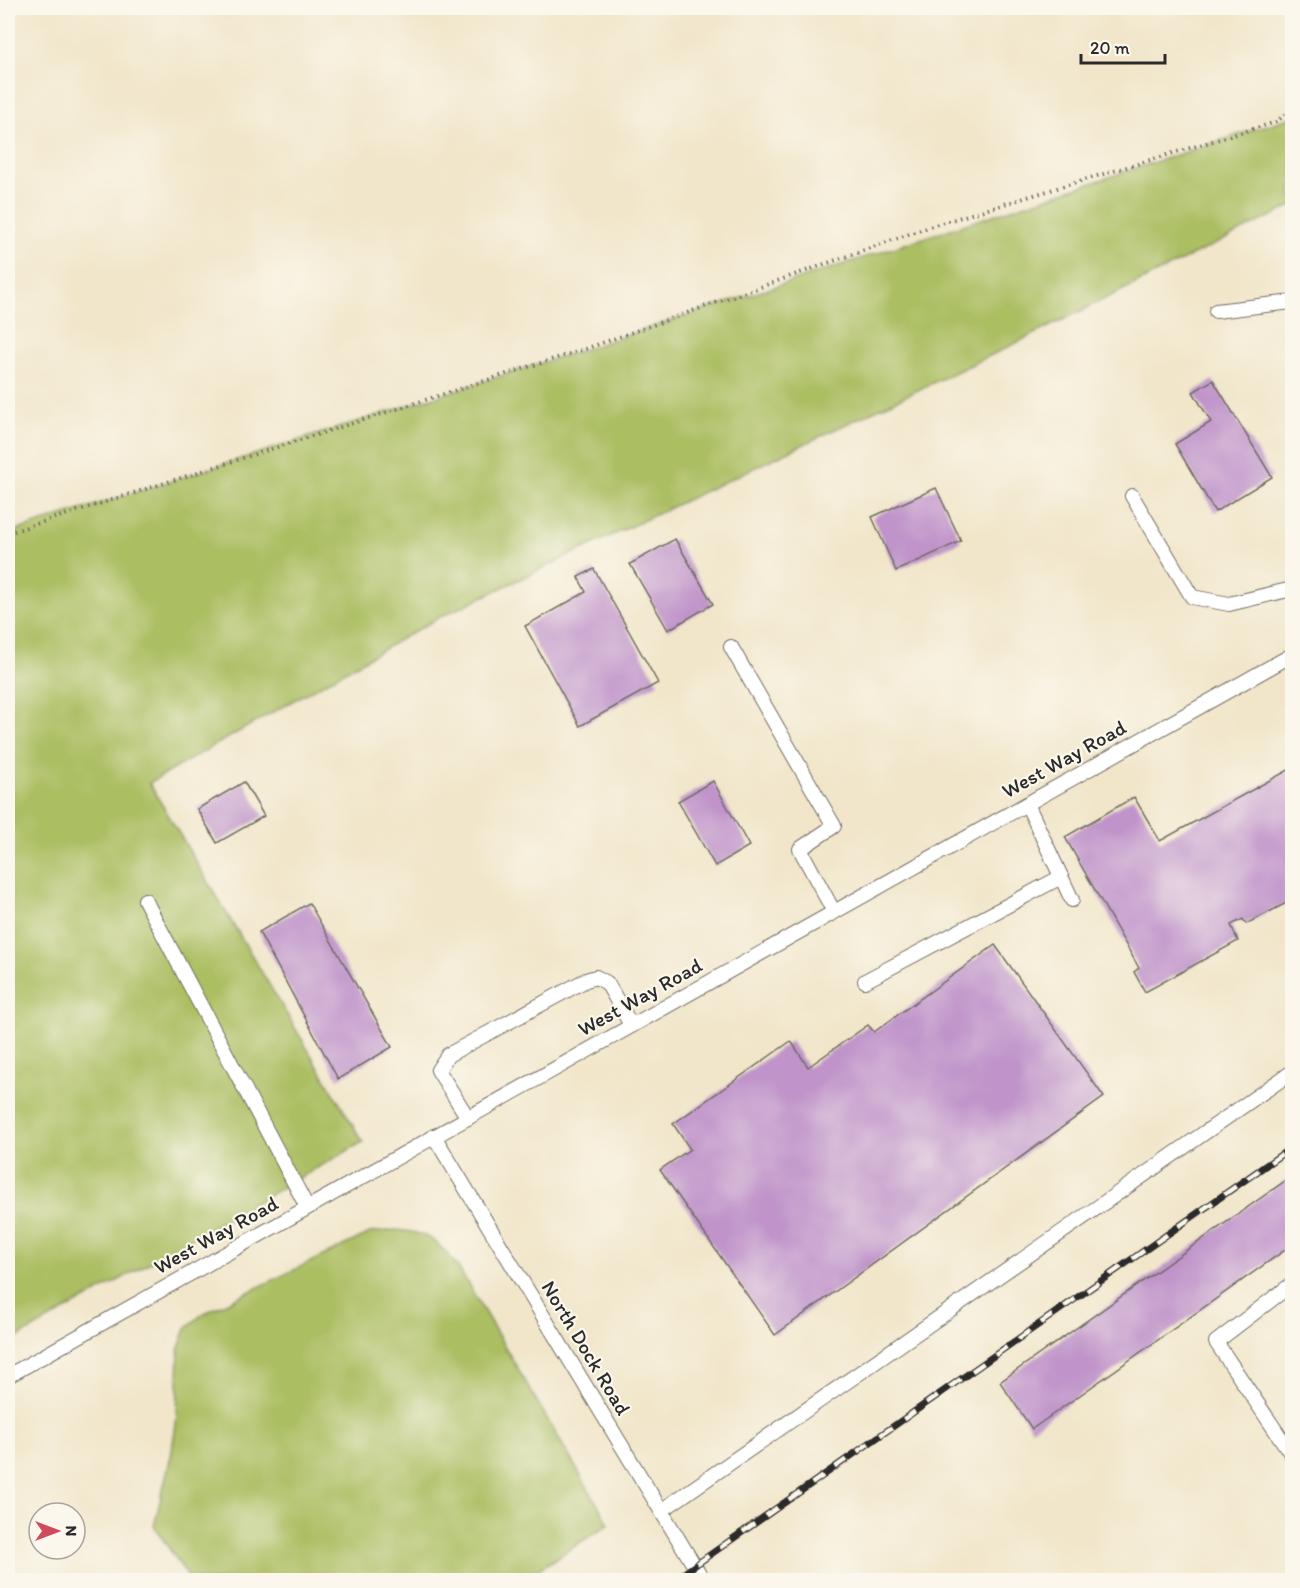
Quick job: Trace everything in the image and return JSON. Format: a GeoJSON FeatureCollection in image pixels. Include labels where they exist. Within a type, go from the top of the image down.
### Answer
{"type":"FeatureCollection","features":[{"type":"Feature","properties":{"kind":"lane"},"geometry":{"type":"LineString","coordinates":[[1216,311],[1293,302]]}},
{"type":"Feature","properties":{"kind":"lane"},"geometry":{"type":"LineString","coordinates":[[1132,496],[1192,597],[1229,604],[1293,589]]}},
{"type":"Feature","properties":{"kind":"lane"},"geometry":{"type":"LineString","coordinates":[[731,646],[834,826],[800,849],[834,912]]}},
{"type":"Feature","properties":{"kind":"lane","name":"West Way Road"},"geometry":{"type":"LineString","coordinates":[[8,1376],[1293,655]]}},
{"type":"Feature","properties":{"kind":"lane"},"geometry":{"type":"LineString","coordinates":[[1027,804],[1072,900]]}},
{"type":"Feature","properties":{"kind":"lane"},"geometry":{"type":"LineString","coordinates":[[865,981],[1061,877]]}},
{"type":"Feature","properties":{"kind":"lane"},"geometry":{"type":"LineString","coordinates":[[145,900],[307,1207]]}},
{"type":"Feature","properties":{"kind":"lane"},"geometry":{"type":"LineString","coordinates":[[468,1118],[438,1070],[448,1055],[586,980],[596,977],[607,982],[631,1025]]}},
{"type":"Feature","properties":{"kind":"lane"},"geometry":{"type":"LineString","coordinates":[[661,1511],[1293,1072]]}},
{"type":"Feature","properties":{"kind":"lane","name":"North Dock Road"},"geometry":{"type":"LineString","coordinates":[[434,1137],[703,1581]]}},
{"type":"Feature","properties":{"kind":"lane"},"geometry":{"type":"LineString","coordinates":[[1293,1284],[1216,1342],[1293,1455]]}},
{"type":"Feature","properties":{"kind":"path"},"geometry":{"type":"LineString","coordinates":[[8,533],[585,349],[938,224],[1276,122],[1293,109]]}},
{"type":"Feature","properties":{"kind":"green space"},"geometry":{"type":"Polygon","coordinates":[[[1292,117],[1292,206],[1002,350],[438,618],[149,783],[363,1142],[8,1343],[8,533],[585,349],[1292,117]]]}},
{"type":"Feature","properties":{"kind":"green space"},"geometry":{"type":"Polygon","coordinates":[[[395,1230],[417,1233],[432,1240],[458,1267],[609,1524],[522,1580],[190,1580],[154,1526],[171,1456],[177,1417],[179,1348],[186,1328],[203,1314],[370,1233],[395,1230]]]}},
{"type":"Feature","properties":{"kind":"building"},"geometry":{"type":"Polygon","coordinates":[[[1213,380],[1272,477],[1215,512],[1175,444],[1211,422],[1193,392],[1213,380]]]}},
{"type":"Feature","properties":{"kind":"building"},"geometry":{"type":"Polygon","coordinates":[[[936,488],[961,541],[896,571],[872,517],[936,488]]]}},
{"type":"Feature","properties":{"kind":"building"},"geometry":{"type":"Polygon","coordinates":[[[675,539],[713,604],[668,630],[630,564],[675,539]]]}},
{"type":"Feature","properties":{"kind":"building"},"geometry":{"type":"Polygon","coordinates":[[[594,569],[658,683],[580,726],[525,626],[586,592],[578,577],[594,569]]]}},
{"type":"Feature","properties":{"kind":"building"},"geometry":{"type":"Polygon","coordinates":[[[1292,768],[1292,900],[1246,924],[1243,919],[1231,925],[1238,941],[1145,992],[1134,972],[1139,968],[1065,837],[1134,797],[1160,841],[1292,768]]]}},
{"type":"Feature","properties":{"kind":"building"},"geometry":{"type":"Polygon","coordinates":[[[713,781],[749,846],[715,866],[678,801],[713,781]]]}},
{"type":"Feature","properties":{"kind":"building"},"geometry":{"type":"Polygon","coordinates":[[[244,782],[264,816],[217,843],[197,809],[244,782]]]}},
{"type":"Feature","properties":{"kind":"building"},"geometry":{"type":"Polygon","coordinates":[[[309,903],[392,1047],[338,1079],[259,932],[309,903]]]}},
{"type":"Feature","properties":{"kind":"building"},"geometry":{"type":"Polygon","coordinates":[[[995,945],[1104,1097],[775,1335],[660,1170],[690,1149],[673,1124],[791,1041],[808,1067],[868,1025],[874,1032],[995,945]]]}},
{"type":"Feature","properties":{"kind":"building"},"geometry":{"type":"Polygon","coordinates":[[[1292,1176],[1292,1245],[1032,1429],[1000,1382],[1292,1176]]]}},
{"type":"Feature","properties":{"kind":"railway"},"geometry":{"type":"LineString","coordinates":[[674,1580],[1292,1147]]}}]}
